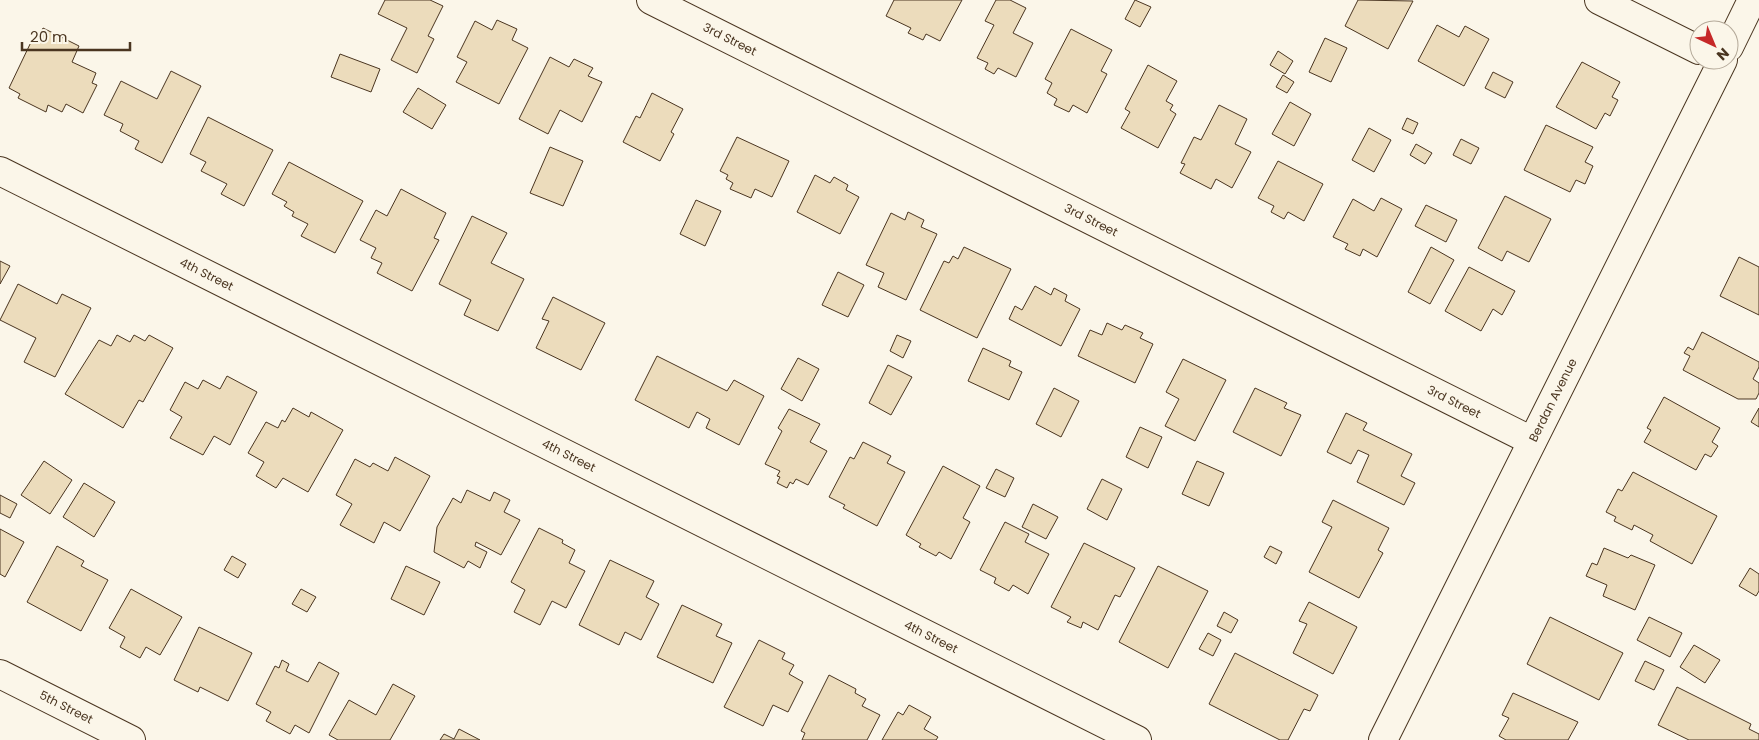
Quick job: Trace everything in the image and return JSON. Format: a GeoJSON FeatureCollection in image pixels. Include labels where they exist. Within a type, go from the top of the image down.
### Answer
{"type":"FeatureCollection","features":[{"type":"Feature","properties":{"kind":"street","name":"3rd Street"},"geometry":{"type":"LineString","coordinates":[[651,0],[1532,442]]}},
{"type":"Feature","properties":{"kind":"street"},"geometry":{"type":"LineString","coordinates":[[1599,0],[1689,42]]}},
{"type":"Feature","properties":{"kind":"street","name":"Berdan Avenue"},"geometry":{"type":"LineString","coordinates":[[1739,21],[1752,0]]}},
{"type":"Feature","properties":{"kind":"street","name":"Berdan Avenue"},"geometry":{"type":"LineString","coordinates":[[1383,740],[1532,442],[1711,70]]}},
{"type":"Feature","properties":{"kind":"street","name":"4th Street"},"geometry":{"type":"LineString","coordinates":[[0,171],[1138,740]]}},
{"type":"Feature","properties":{"kind":"street","name":"5th Street"},"geometry":{"type":"LineString","coordinates":[[0,674],[131,740]]}},
{"type":"Feature","properties":{"kind":"building"},"geometry":{"type":"Polygon","coordinates":[[[385,0],[430,0],[443,6],[428,36],[434,39],[417,73],[391,60],[407,28],[378,14],[385,0]]]}},
{"type":"Feature","properties":{"kind":"building"},"geometry":{"type":"Polygon","coordinates":[[[894,0],[962,0],[940,41],[926,34],[923,40],[908,33],[911,28],[886,16],[894,0]]]}},
{"type":"Feature","properties":{"kind":"building"},"geometry":{"type":"Polygon","coordinates":[[[996,0],[1010,0],[1026,8],[1013,33],[1033,43],[1016,77],[998,68],[994,74],[985,69],[988,63],[977,58],[994,25],[985,21],[996,0]]]}},
{"type":"Feature","properties":{"kind":"building"},"geometry":{"type":"Polygon","coordinates":[[[1135,0],[1151,7],[1140,27],[1125,19],[1135,0]]]}},
{"type":"Feature","properties":{"kind":"building"},"geometry":{"type":"Polygon","coordinates":[[[1358,0],[1413,1],[1388,49],[1345,26],[1358,0]]]}},
{"type":"Feature","properties":{"kind":"building"},"geometry":{"type":"Polygon","coordinates":[[[497,20],[517,29],[512,40],[528,48],[499,104],[456,82],[467,62],[457,57],[475,21],[492,30],[497,20]]]}},
{"type":"Feature","properties":{"kind":"building"},"geometry":{"type":"Polygon","coordinates":[[[1437,25],[1459,37],[1465,26],[1489,39],[1464,86],[1418,61],[1437,25]]]}},
{"type":"Feature","properties":{"kind":"building"},"geometry":{"type":"Polygon","coordinates":[[[43,28],[79,46],[72,62],[96,73],[92,83],[97,85],[83,113],[66,104],[62,112],[48,105],[46,112],[18,98],[20,94],[9,88],[32,40],[37,42],[43,28]]]}},
{"type":"Feature","properties":{"kind":"building"},"geometry":{"type":"Polygon","coordinates":[[[1071,29],[1112,50],[1101,71],[1107,74],[1087,113],[1073,105],[1069,112],[1054,105],[1057,99],[1047,93],[1052,83],[1045,79],[1071,29]]]}},
{"type":"Feature","properties":{"kind":"building"},"geometry":{"type":"Polygon","coordinates":[[[1325,38],[1347,48],[1331,82],[1309,72],[1325,38]]]}},
{"type":"Feature","properties":{"kind":"building"},"geometry":{"type":"Polygon","coordinates":[[[1278,51],[1293,61],[1285,74],[1270,65],[1278,51]]]}},
{"type":"Feature","properties":{"kind":"building"},"geometry":{"type":"Polygon","coordinates":[[[340,54],[380,69],[371,92],[331,77],[340,54]]]}},
{"type":"Feature","properties":{"kind":"building"},"geometry":{"type":"Polygon","coordinates":[[[550,57],[569,67],[574,59],[593,68],[588,76],[602,82],[582,122],[560,110],[548,134],[519,119],[550,57]]]}},
{"type":"Feature","properties":{"kind":"building"},"geometry":{"type":"Polygon","coordinates":[[[1582,62],[1620,82],[1612,97],[1618,100],[1610,116],[1605,113],[1596,129],[1556,107],[1582,62]]]}},
{"type":"Feature","properties":{"kind":"building"},"geometry":{"type":"Polygon","coordinates":[[[1148,65],[1177,81],[1166,101],[1173,105],[1170,110],[1176,114],[1158,148],[1121,128],[1130,112],[1125,109],[1148,65]]]}},
{"type":"Feature","properties":{"kind":"building"},"geometry":{"type":"Polygon","coordinates":[[[171,71],[201,86],[162,163],[135,149],[139,141],[120,131],[123,124],[104,115],[121,81],[157,99],[171,71]]]}},
{"type":"Feature","properties":{"kind":"building"},"geometry":{"type":"Polygon","coordinates":[[[1493,72],[1513,82],[1505,98],[1485,88],[1493,72]]]}},
{"type":"Feature","properties":{"kind":"building"},"geometry":{"type":"Polygon","coordinates":[[[1283,75],[1294,82],[1287,93],[1276,87],[1283,75]]]}},
{"type":"Feature","properties":{"kind":"building"},"geometry":{"type":"Polygon","coordinates":[[[418,88],[446,105],[432,129],[403,112],[418,88]]]}},
{"type":"Feature","properties":{"kind":"building"},"geometry":{"type":"Polygon","coordinates":[[[652,93],[683,109],[671,132],[674,134],[660,161],[623,142],[636,116],[640,118],[652,93]]]}},
{"type":"Feature","properties":{"kind":"building"},"geometry":{"type":"Polygon","coordinates":[[[1290,102],[1311,114],[1294,146],[1272,134],[1290,102]]]}},
{"type":"Feature","properties":{"kind":"building"},"geometry":{"type":"Polygon","coordinates":[[[1219,105],[1247,119],[1235,144],[1251,152],[1232,188],[1216,179],[1211,189],[1180,173],[1185,164],[1181,163],[1194,137],[1201,140],[1219,105]]]}},
{"type":"Feature","properties":{"kind":"building"},"geometry":{"type":"Polygon","coordinates":[[[208,117],[273,150],[244,206],[221,194],[227,184],[201,171],[206,162],[190,154],[208,117]]]}},
{"type":"Feature","properties":{"kind":"building"},"geometry":{"type":"Polygon","coordinates":[[[1407,118],[1418,123],[1413,134],[1402,129],[1407,118]]]}},
{"type":"Feature","properties":{"kind":"building"},"geometry":{"type":"Polygon","coordinates":[[[1546,125],[1593,147],[1585,162],[1593,166],[1585,184],[1576,180],[1570,192],[1524,170],[1546,125]]]}},
{"type":"Feature","properties":{"kind":"building"},"geometry":{"type":"Polygon","coordinates":[[[1369,128],[1391,140],[1374,172],[1352,160],[1369,128]]]}},
{"type":"Feature","properties":{"kind":"building"},"geometry":{"type":"Polygon","coordinates":[[[737,137],[789,161],[772,197],[755,189],[751,198],[730,189],[733,183],[726,179],[728,175],[720,171],[737,137]]]}},
{"type":"Feature","properties":{"kind":"building"},"geometry":{"type":"Polygon","coordinates":[[[1461,139],[1479,148],[1471,164],[1453,155],[1461,139]]]}},
{"type":"Feature","properties":{"kind":"building"},"geometry":{"type":"Polygon","coordinates":[[[1416,144],[1432,153],[1425,164],[1410,155],[1416,144]]]}},
{"type":"Feature","properties":{"kind":"building"},"geometry":{"type":"Polygon","coordinates":[[[550,147],[583,161],[563,206],[530,193],[550,147]]]}},
{"type":"Feature","properties":{"kind":"building"},"geometry":{"type":"Polygon","coordinates":[[[1278,161],[1323,184],[1304,221],[1288,212],[1284,219],[1271,212],[1274,206],[1258,198],[1278,161]]]}},
{"type":"Feature","properties":{"kind":"building"},"geometry":{"type":"Polygon","coordinates":[[[289,162],[363,201],[335,253],[301,236],[308,224],[292,216],[294,212],[284,206],[287,202],[272,194],[289,162]]]}},
{"type":"Feature","properties":{"kind":"building"},"geometry":{"type":"Polygon","coordinates":[[[815,175],[830,183],[834,177],[848,185],[846,190],[859,197],[840,234],[797,212],[815,175]]]}},
{"type":"Feature","properties":{"kind":"building"},"geometry":{"type":"Polygon","coordinates":[[[401,189],[446,213],[434,238],[439,240],[412,291],[377,273],[382,263],[371,258],[376,248],[360,240],[376,210],[387,216],[401,189]]]}},
{"type":"Feature","properties":{"kind":"building"},"geometry":{"type":"Polygon","coordinates":[[[1505,196],[1551,219],[1529,262],[1507,251],[1502,261],[1478,248],[1505,196]]]}},
{"type":"Feature","properties":{"kind":"building"},"geometry":{"type":"Polygon","coordinates":[[[1381,198],[1402,209],[1377,257],[1363,249],[1360,256],[1345,249],[1348,244],[1333,237],[1353,199],[1374,211],[1381,198]]]}},
{"type":"Feature","properties":{"kind":"building"},"geometry":{"type":"Polygon","coordinates":[[[696,200],[721,211],[705,246],[680,234],[696,200]]]}},
{"type":"Feature","properties":{"kind":"building"},"geometry":{"type":"Polygon","coordinates":[[[1426,205],[1457,220],[1446,242],[1415,226],[1426,205]]]}},
{"type":"Feature","properties":{"kind":"building"},"geometry":{"type":"Polygon","coordinates":[[[908,212],[924,220],[921,227],[937,234],[906,300],[878,287],[884,273],[866,265],[891,213],[905,220],[908,212]]]}},
{"type":"Feature","properties":{"kind":"building"},"geometry":{"type":"Polygon","coordinates":[[[472,216],[507,233],[491,263],[524,279],[498,331],[464,315],[471,300],[439,284],[472,216]]]}},
{"type":"Feature","properties":{"kind":"building"},"geometry":{"type":"Polygon","coordinates":[[[964,247],[1011,269],[977,338],[920,310],[944,261],[949,263],[953,256],[958,259],[964,247]]]}},
{"type":"Feature","properties":{"kind":"building"},"geometry":{"type":"Polygon","coordinates":[[[1431,247],[1454,260],[1430,304],[1408,292],[1431,247]]]}},
{"type":"Feature","properties":{"kind":"building"},"geometry":{"type":"Polygon","coordinates":[[[1739,257],[1759,267],[1759,315],[1720,296],[1739,257]]]}},
{"type":"Feature","properties":{"kind":"building"},"geometry":{"type":"Polygon","coordinates":[[[0,261],[10,266],[0,284],[0,261]]]}},
{"type":"Feature","properties":{"kind":"building"},"geometry":{"type":"Polygon","coordinates":[[[1469,267],[1515,291],[1502,315],[1493,309],[1481,331],[1445,311],[1469,267]]]}},
{"type":"Feature","properties":{"kind":"building"},"geometry":{"type":"Polygon","coordinates":[[[838,272],[864,285],[848,317],[822,305],[838,272]]]}},
{"type":"Feature","properties":{"kind":"building"},"geometry":{"type":"Polygon","coordinates":[[[18,284],[57,304],[62,294],[91,308],[55,377],[24,362],[36,338],[0,320],[18,284]]]}},
{"type":"Feature","properties":{"kind":"building"},"geometry":{"type":"Polygon","coordinates":[[[1035,286],[1051,295],[1054,288],[1067,295],[1065,301],[1080,309],[1061,346],[1009,319],[1015,306],[1022,310],[1035,286]]]}},
{"type":"Feature","properties":{"kind":"building"},"geometry":{"type":"Polygon","coordinates":[[[553,297],[605,323],[581,370],[536,348],[549,321],[542,319],[553,297]]]}},
{"type":"Feature","properties":{"kind":"building"},"geometry":{"type":"Polygon","coordinates":[[[1107,323],[1122,330],[1125,325],[1143,333],[1140,338],[1153,344],[1135,383],[1078,356],[1090,330],[1102,335],[1107,323]]]}},
{"type":"Feature","properties":{"kind":"building"},"geometry":{"type":"Polygon","coordinates":[[[1702,332],[1759,362],[1759,367],[1753,379],[1759,383],[1759,393],[1756,399],[1738,399],[1683,370],[1690,356],[1684,353],[1688,347],[1693,350],[1702,332]]]}},
{"type":"Feature","properties":{"kind":"building"},"geometry":{"type":"Polygon","coordinates":[[[117,335],[130,342],[134,335],[145,341],[149,335],[173,348],[143,402],[139,400],[123,428],[65,394],[99,340],[111,346],[117,335]]]}},
{"type":"Feature","properties":{"kind":"building"},"geometry":{"type":"Polygon","coordinates":[[[897,335],[911,341],[903,358],[890,351],[897,335]]]}},
{"type":"Feature","properties":{"kind":"building"},"geometry":{"type":"Polygon","coordinates":[[[983,348],[1011,361],[1009,366],[1022,372],[1009,400],[968,381],[983,348]]]}},
{"type":"Feature","properties":{"kind":"building"},"geometry":{"type":"Polygon","coordinates":[[[657,356],[727,391],[734,380],[764,396],[739,445],[706,428],[710,419],[697,412],[689,428],[635,400],[657,356]]]}},
{"type":"Feature","properties":{"kind":"building"},"geometry":{"type":"Polygon","coordinates":[[[798,358],[819,369],[802,401],[781,389],[798,358]]]}},
{"type":"Feature","properties":{"kind":"building"},"geometry":{"type":"Polygon","coordinates":[[[1183,359],[1226,380],[1195,441],[1165,426],[1179,399],[1166,392],[1183,359]]]}},
{"type":"Feature","properties":{"kind":"building"},"geometry":{"type":"Polygon","coordinates":[[[888,365],[912,377],[891,415],[869,403],[888,365]]]}},
{"type":"Feature","properties":{"kind":"building"},"geometry":{"type":"Polygon","coordinates":[[[227,376],[257,392],[230,445],[214,436],[203,455],[170,438],[182,417],[170,410],[185,382],[198,389],[203,380],[220,389],[227,376]]]}},
{"type":"Feature","properties":{"kind":"building"},"geometry":{"type":"Polygon","coordinates":[[[1054,388],[1079,401],[1061,437],[1036,424],[1054,388]]]}},
{"type":"Feature","properties":{"kind":"building"},"geometry":{"type":"Polygon","coordinates":[[[1255,388],[1287,403],[1284,408],[1301,415],[1281,456],[1233,432],[1255,388]]]}},
{"type":"Feature","properties":{"kind":"building"},"geometry":{"type":"Polygon","coordinates":[[[1664,397],[1720,428],[1712,442],[1718,446],[1711,457],[1705,454],[1696,470],[1644,442],[1651,430],[1647,428],[1664,397]]]}},
{"type":"Feature","properties":{"kind":"building"},"geometry":{"type":"Polygon","coordinates":[[[293,408],[309,417],[311,412],[343,430],[308,492],[283,478],[276,488],[256,476],[264,462],[248,453],[266,422],[278,428],[282,420],[285,422],[293,408]]]}},
{"type":"Feature","properties":{"kind":"building"},"geometry":{"type":"Polygon","coordinates":[[[1759,408],[1759,427],[1751,422],[1759,408]]]}},
{"type":"Feature","properties":{"kind":"building"},"geometry":{"type":"Polygon","coordinates":[[[789,409],[820,424],[810,442],[827,451],[808,485],[796,479],[793,484],[790,482],[787,488],[777,483],[780,477],[777,476],[780,471],[765,464],[782,431],[778,428],[789,409]]]}},
{"type":"Feature","properties":{"kind":"building"},"geometry":{"type":"Polygon","coordinates":[[[1346,413],[1367,423],[1363,430],[1412,454],[1401,476],[1415,483],[1404,505],[1357,482],[1369,455],[1358,450],[1351,464],[1327,452],[1346,413]]]}},
{"type":"Feature","properties":{"kind":"building"},"geometry":{"type":"Polygon","coordinates":[[[1140,427],[1162,437],[1148,468],[1126,457],[1140,427]]]}},
{"type":"Feature","properties":{"kind":"building"},"geometry":{"type":"Polygon","coordinates":[[[863,442],[891,456],[887,463],[905,472],[877,526],[843,508],[845,505],[829,497],[850,457],[854,459],[863,442]]]}},
{"type":"Feature","properties":{"kind":"building"},"geometry":{"type":"Polygon","coordinates":[[[395,457],[430,476],[400,531],[384,522],[374,543],[340,525],[352,504],[336,495],[355,459],[370,467],[373,463],[388,471],[395,457]]]}},
{"type":"Feature","properties":{"kind":"building"},"geometry":{"type":"Polygon","coordinates":[[[44,461],[72,480],[50,514],[21,495],[44,461]]]}},
{"type":"Feature","properties":{"kind":"building"},"geometry":{"type":"Polygon","coordinates":[[[1197,461],[1224,473],[1209,506],[1182,494],[1197,461]]]}},
{"type":"Feature","properties":{"kind":"building"},"geometry":{"type":"Polygon","coordinates":[[[943,466],[980,486],[963,518],[970,522],[951,559],[939,552],[936,556],[919,547],[921,544],[906,535],[943,466]]]}},
{"type":"Feature","properties":{"kind":"building"},"geometry":{"type":"Polygon","coordinates":[[[996,469],[1014,478],[1005,497],[986,488],[996,469]]]}},
{"type":"Feature","properties":{"kind":"building"},"geometry":{"type":"Polygon","coordinates":[[[1633,472],[1717,516],[1692,564],[1650,541],[1653,535],[1634,525],[1632,530],[1614,521],[1616,517],[1606,512],[1618,489],[1622,491],[1633,472]]]}},
{"type":"Feature","properties":{"kind":"building"},"geometry":{"type":"Polygon","coordinates":[[[1102,479],[1122,489],[1107,520],[1087,509],[1102,479]]]}},
{"type":"Feature","properties":{"kind":"building"},"geometry":{"type":"Polygon","coordinates":[[[84,483],[115,502],[94,537],[63,517],[84,483]]]}},
{"type":"Feature","properties":{"kind":"building"},"geometry":{"type":"Polygon","coordinates":[[[467,490],[490,501],[494,492],[510,500],[504,512],[520,520],[501,555],[476,542],[475,546],[487,552],[480,568],[468,561],[464,568],[434,552],[437,527],[453,498],[461,503],[467,490]]]}},
{"type":"Feature","properties":{"kind":"building"},"geometry":{"type":"Polygon","coordinates":[[[0,495],[17,504],[10,518],[0,513],[0,495]]]}},
{"type":"Feature","properties":{"kind":"building"},"geometry":{"type":"Polygon","coordinates":[[[1333,500],[1389,528],[1378,550],[1383,553],[1359,598],[1309,572],[1332,527],[1322,522],[1333,500]]]}},
{"type":"Feature","properties":{"kind":"building"},"geometry":{"type":"Polygon","coordinates":[[[1033,504],[1058,517],[1046,539],[1022,527],[1033,504]]]}},
{"type":"Feature","properties":{"kind":"building"},"geometry":{"type":"Polygon","coordinates":[[[1005,522],[1029,534],[1025,542],[1049,554],[1028,594],[1013,585],[1009,591],[994,583],[996,578],[980,570],[1005,522]]]}},
{"type":"Feature","properties":{"kind":"building"},"geometry":{"type":"Polygon","coordinates":[[[539,528],[563,540],[562,543],[575,550],[569,563],[585,571],[566,608],[552,601],[540,625],[514,612],[525,590],[511,582],[539,528]]]}},
{"type":"Feature","properties":{"kind":"building"},"geometry":{"type":"Polygon","coordinates":[[[0,529],[24,542],[5,577],[0,574],[0,529]]]}},
{"type":"Feature","properties":{"kind":"building"},"geometry":{"type":"Polygon","coordinates":[[[1084,543],[1135,568],[1120,597],[1115,595],[1098,630],[1083,622],[1081,628],[1067,622],[1071,617],[1051,607],[1084,543]]]}},
{"type":"Feature","properties":{"kind":"building"},"geometry":{"type":"Polygon","coordinates":[[[57,546],[84,561],[81,566],[108,580],[81,631],[27,602],[57,546]]]}},
{"type":"Feature","properties":{"kind":"building"},"geometry":{"type":"Polygon","coordinates":[[[1270,546],[1282,552],[1276,564],[1264,557],[1270,546]]]}},
{"type":"Feature","properties":{"kind":"building"},"geometry":{"type":"Polygon","coordinates":[[[1604,548],[1628,558],[1631,555],[1655,565],[1635,610],[1603,596],[1607,585],[1586,576],[1592,563],[1597,565],[1604,548]]]}},
{"type":"Feature","properties":{"kind":"building"},"geometry":{"type":"Polygon","coordinates":[[[232,556],[246,564],[238,578],[224,570],[232,556]]]}},
{"type":"Feature","properties":{"kind":"building"},"geometry":{"type":"Polygon","coordinates":[[[610,560],[654,581],[646,597],[659,604],[641,640],[625,632],[619,645],[579,625],[610,560]]]}},
{"type":"Feature","properties":{"kind":"building"},"geometry":{"type":"Polygon","coordinates":[[[406,566],[440,582],[424,615],[391,599],[406,566]]]}},
{"type":"Feature","properties":{"kind":"building"},"geometry":{"type":"Polygon","coordinates":[[[1158,566],[1208,591],[1168,668],[1119,642],[1158,566]]]}},
{"type":"Feature","properties":{"kind":"building"},"geometry":{"type":"Polygon","coordinates":[[[1750,568],[1759,574],[1759,591],[1756,596],[1739,586],[1750,568]]]}},
{"type":"Feature","properties":{"kind":"building"},"geometry":{"type":"Polygon","coordinates":[[[131,589],[182,617],[160,655],[146,647],[140,658],[120,647],[125,637],[109,628],[131,589]]]}},
{"type":"Feature","properties":{"kind":"building"},"geometry":{"type":"Polygon","coordinates":[[[301,589],[316,597],[307,612],[292,604],[301,589]]]}},
{"type":"Feature","properties":{"kind":"building"},"geometry":{"type":"Polygon","coordinates":[[[1309,602],[1357,627],[1333,674],[1293,653],[1307,624],[1299,621],[1309,602]]]}},
{"type":"Feature","properties":{"kind":"building"},"geometry":{"type":"Polygon","coordinates":[[[682,605],[722,624],[716,636],[732,643],[713,683],[657,657],[682,605]]]}},
{"type":"Feature","properties":{"kind":"building"},"geometry":{"type":"Polygon","coordinates":[[[1224,612],[1238,620],[1231,633],[1217,626],[1224,612]]]}},
{"type":"Feature","properties":{"kind":"building"},"geometry":{"type":"Polygon","coordinates":[[[1550,617],[1623,653],[1599,700],[1527,664],[1550,617]]]}},
{"type":"Feature","properties":{"kind":"building"},"geometry":{"type":"Polygon","coordinates":[[[1649,617],[1682,633],[1670,657],[1637,640],[1649,617]]]}},
{"type":"Feature","properties":{"kind":"building"},"geometry":{"type":"Polygon","coordinates":[[[199,627],[252,653],[228,701],[200,687],[198,692],[174,680],[199,627]]]}},
{"type":"Feature","properties":{"kind":"building"},"geometry":{"type":"Polygon","coordinates":[[[1208,633],[1221,640],[1213,656],[1199,649],[1208,633]]]}},
{"type":"Feature","properties":{"kind":"building"},"geometry":{"type":"Polygon","coordinates":[[[759,640],[785,653],[782,659],[794,665],[789,674],[803,682],[788,712],[773,705],[763,726],[724,707],[759,640]]]}},
{"type":"Feature","properties":{"kind":"building"},"geometry":{"type":"Polygon","coordinates":[[[1694,645],[1720,660],[1705,683],[1680,667],[1694,645]]]}},
{"type":"Feature","properties":{"kind":"building"},"geometry":{"type":"Polygon","coordinates":[[[1235,653],[1318,695],[1310,711],[1304,709],[1288,740],[1280,740],[1209,704],[1235,653]]]}},
{"type":"Feature","properties":{"kind":"building"},"geometry":{"type":"Polygon","coordinates":[[[282,660],[289,664],[286,671],[308,682],[319,662],[339,673],[309,733],[295,725],[290,734],[266,721],[271,712],[256,704],[275,666],[279,668],[282,660]]]}},
{"type":"Feature","properties":{"kind":"building"},"geometry":{"type":"Polygon","coordinates":[[[1645,661],[1664,670],[1654,690],[1635,681],[1645,661]]]}},
{"type":"Feature","properties":{"kind":"building"},"geometry":{"type":"Polygon","coordinates":[[[829,675],[856,689],[855,693],[866,699],[862,706],[880,715],[867,740],[802,740],[805,733],[801,731],[829,675]]]}},
{"type":"Feature","properties":{"kind":"building"},"geometry":{"type":"Polygon","coordinates":[[[393,684],[415,696],[390,740],[338,740],[329,735],[349,700],[376,715],[393,684]]]}},
{"type":"Feature","properties":{"kind":"building"},"geometry":{"type":"Polygon","coordinates":[[[1677,687],[1751,724],[1749,729],[1759,734],[1759,740],[1689,740],[1658,725],[1677,687]]]}},
{"type":"Feature","properties":{"kind":"building"},"geometry":{"type":"Polygon","coordinates":[[[1513,693],[1578,722],[1568,740],[1506,740],[1499,736],[1509,718],[1502,715],[1513,693]]]}},
{"type":"Feature","properties":{"kind":"building"},"geometry":{"type":"Polygon","coordinates":[[[909,705],[931,717],[924,729],[938,737],[936,740],[882,740],[898,712],[903,715],[909,705]]]}},
{"type":"Feature","properties":{"kind":"building"},"geometry":{"type":"Polygon","coordinates":[[[459,729],[480,740],[440,740],[444,734],[454,739],[459,729]]]}}]}
